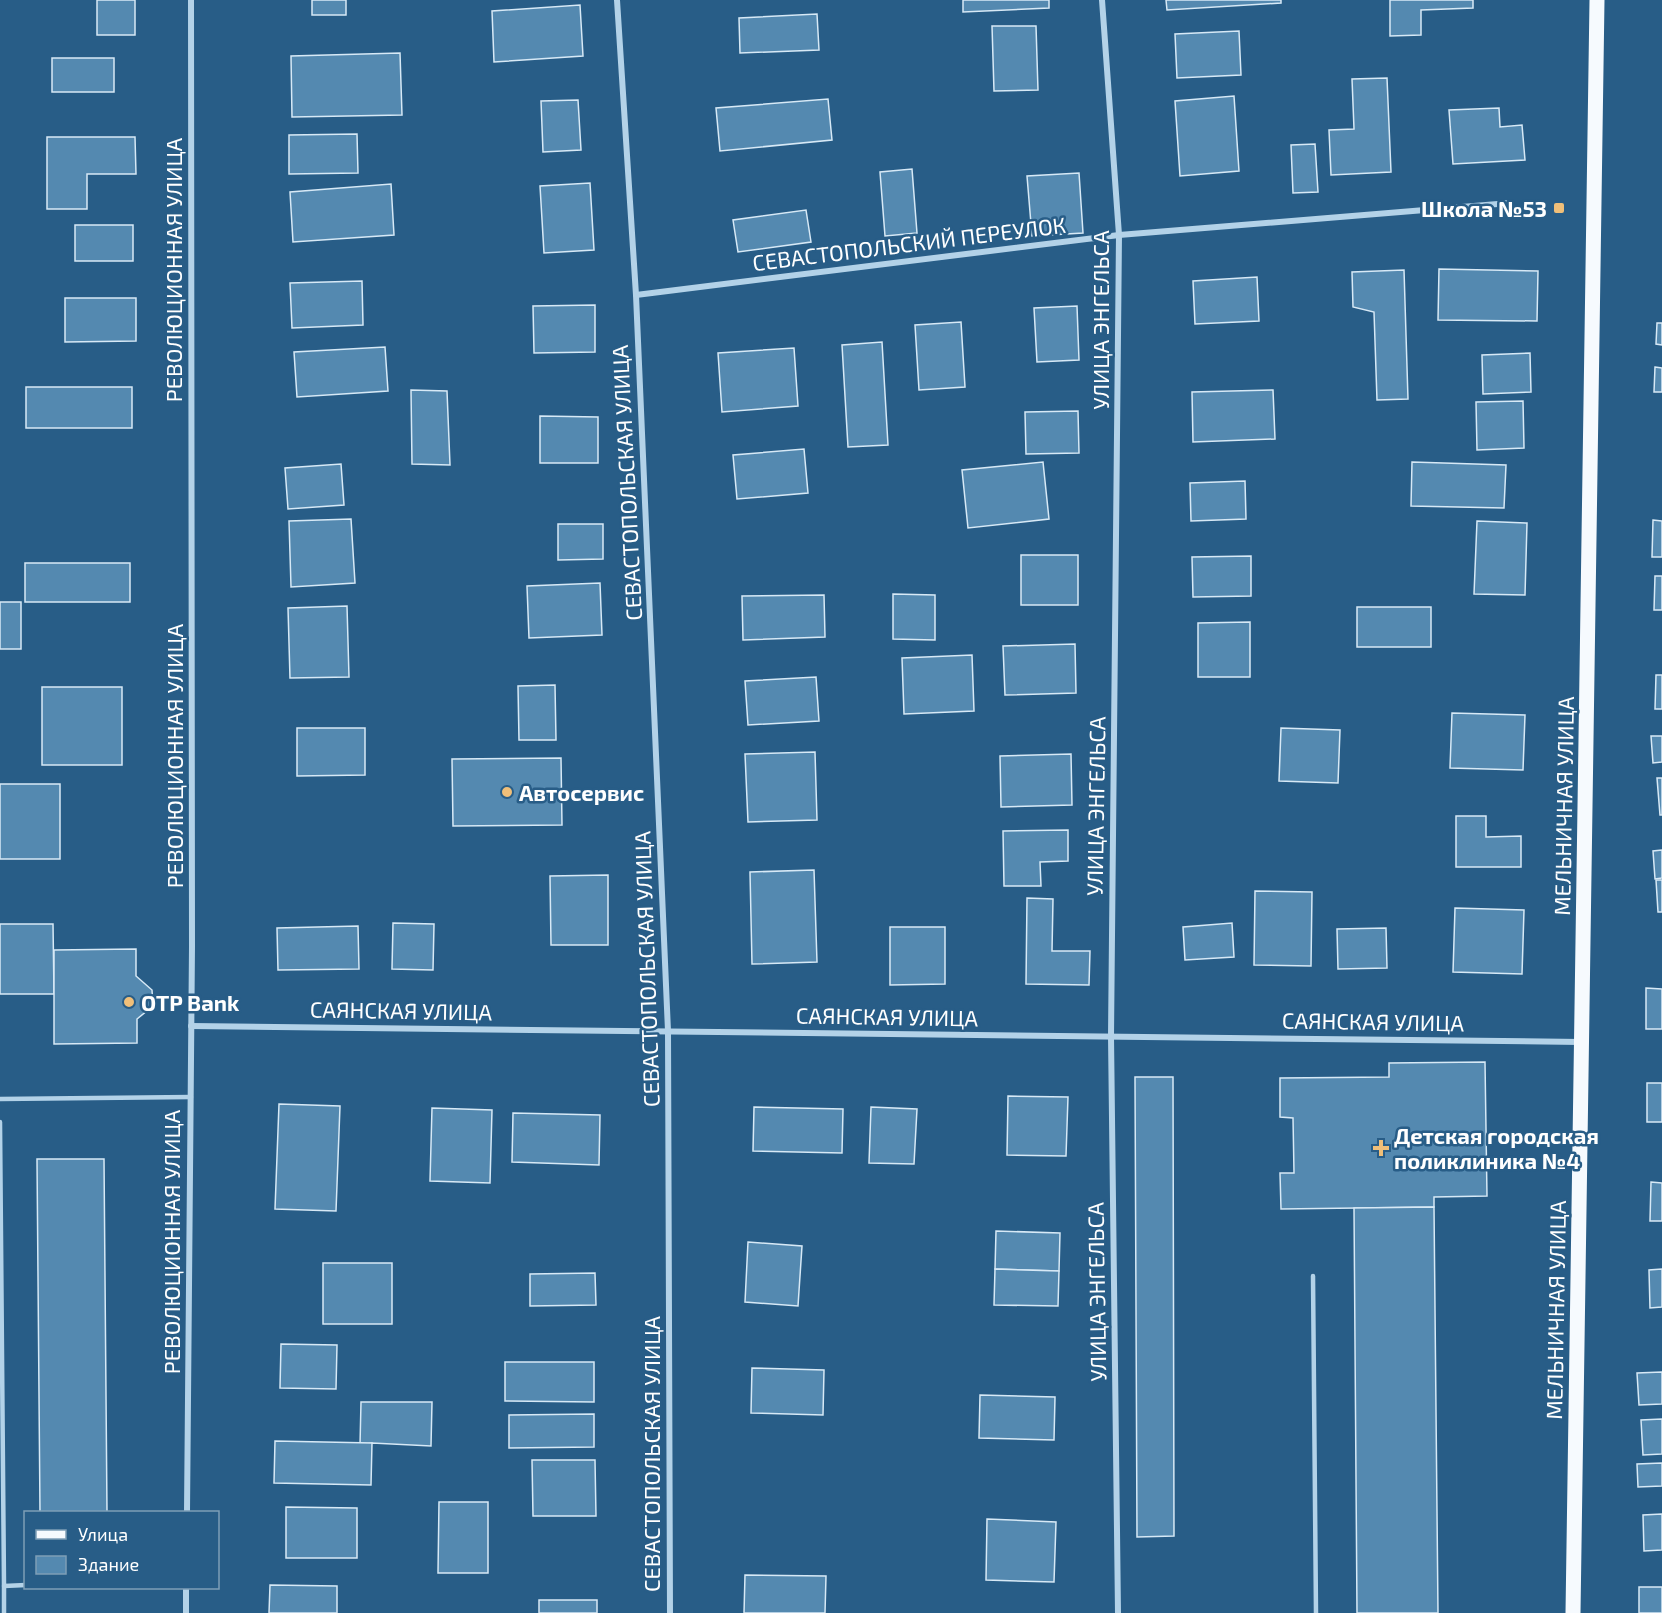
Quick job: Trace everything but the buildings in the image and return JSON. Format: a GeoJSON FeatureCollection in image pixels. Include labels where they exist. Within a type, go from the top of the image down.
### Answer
{"type":"FeatureCollection","features":[{"type":"Feature","properties":{"kind":"main road","name":"МЕЛЬНИЧНАЯ УЛИЦА"},"geometry":{"type":"LineString","coordinates":[[1573,1613],[1597,0]]}},
{"type":"Feature","properties":{"kind":"street","name":"РЕВОЛЮЦИОННАЯ УЛИЦА"},"geometry":{"type":"LineString","coordinates":[[187,1511],[191,1097],[191,0]]}},
{"type":"Feature","properties":{"kind":"street","name":"СЕВАСТОПОЛЬСКАЯ УЛИЦА"},"geometry":{"type":"LineString","coordinates":[[617,0],[636,295],[668,1031],[670,1613]]}},
{"type":"Feature","properties":{"kind":"street","name":"УЛИЦА ЭНГЕЛЬСА"},"geometry":{"type":"LineString","coordinates":[[1102,0],[1119,235],[1111,1036],[1118,1613]]}},
{"type":"Feature","properties":{"kind":"street","name":"СЕВАСТОПОЛЬСКИЙ ПЕРЕУЛОК"},"geometry":{"type":"LineString","coordinates":[[636,295],[1119,235],[1510,203]]}},
{"type":"Feature","properties":{"kind":"street","name":"САЯНСКАЯ УЛИЦА"},"geometry":{"type":"LineString","coordinates":[[191,1026],[1582,1042]]}},
{"type":"Feature","properties":{"kind":"street"},"geometry":{"type":"LineString","coordinates":[[186,1589],[186,1613]]}},
{"type":"Feature","properties":{"kind":"lane"},"geometry":{"type":"LineString","coordinates":[[0,1099],[191,1097]]}},
{"type":"Feature","properties":{"kind":"lane"},"geometry":{"type":"LineString","coordinates":[[0,1122],[4,1613]]}},
{"type":"Feature","properties":{"kind":"lane"},"geometry":{"type":"LineString","coordinates":[[1313,1276],[1316,1613]]}},
{"type":"Feature","properties":{"kind":"lane"},"geometry":{"type":"LineString","coordinates":[[4,1586],[24,1586]]}},
{"type":"Feature","properties":{"kind":"place","name":"Школа №53"},"geometry":{"type":"Point","coordinates":[1559,208]}},
{"type":"Feature","properties":{"kind":"place","name":"Автосервис"},"geometry":{"type":"Point","coordinates":[507,792]}},
{"type":"Feature","properties":{"kind":"place","name":"OTP Bank"},"geometry":{"type":"Point","coordinates":[129,1002]}},
{"type":"Feature","properties":{"kind":"place","name":"Детская городская поликлиника №4"},"geometry":{"type":"Point","coordinates":[1381,1148]}}]}
